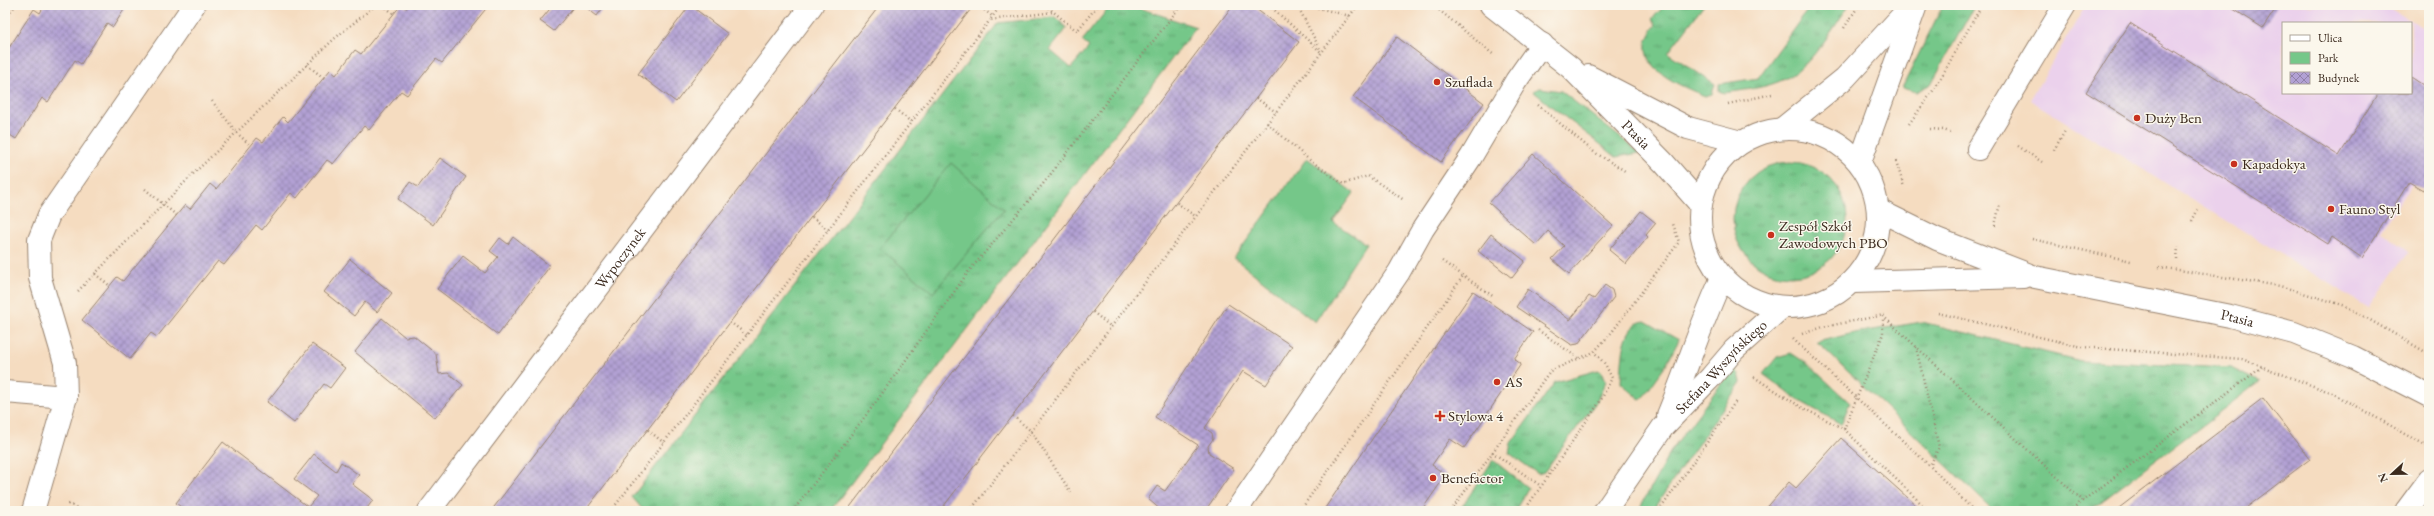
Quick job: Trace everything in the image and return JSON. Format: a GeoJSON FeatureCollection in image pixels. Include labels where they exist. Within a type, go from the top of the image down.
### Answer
{"type":"FeatureCollection","features":[{"type":"Feature","properties":{"kind":"street"},"geometry":{"type":"LineString","coordinates":[[33,511],[66,397],[65,363],[53,317],[40,278],[39,240],[49,215],[194,5]]}},
{"type":"Feature","properties":{"kind":"street","name":"Wypoczynek"},"geometry":{"type":"LineString","coordinates":[[429,511],[812,5]]}},
{"type":"Feature","properties":{"kind":"street","name":"Ptasia"},"geometry":{"type":"LineString","coordinates":[[1491,5],[1571,68],[1664,163],[1700,204]]}},
{"type":"Feature","properties":{"kind":"street"},"geometry":{"type":"LineString","coordinates":[[1783,128],[1811,131],[1840,143],[1860,162],[1880,211],[1875,247],[1854,282],[1822,303],[1781,308],[1750,300],[1722,278],[1704,246],[1700,204],[1712,171],[1741,142],[1783,128],[1845,78],[1912,5]]}},
{"type":"Feature","properties":{"kind":"street"},"geometry":{"type":"LineString","coordinates":[[1860,162],[1916,5]]}},
{"type":"Feature","properties":{"kind":"street"},"geometry":{"type":"LineString","coordinates":[[1978,149],[2064,5]]}},
{"type":"Feature","properties":{"kind":"street"},"geometry":{"type":"LineString","coordinates":[[1236,511],[1399,272],[1516,81],[1542,44]]}},
{"type":"Feature","properties":{"kind":"street","name":"Ptasia"},"geometry":{"type":"LineString","coordinates":[[1571,68],[1688,128],[1741,142]]}},
{"type":"Feature","properties":{"kind":"street","name":"Ptasia"},"geometry":{"type":"LineString","coordinates":[[1880,211],[1937,240],[2035,277],[2230,316],[2294,333],[2353,357],[2429,396]]}},
{"type":"Feature","properties":{"kind":"street","name":"Ptasia"},"geometry":{"type":"LineString","coordinates":[[1854,282],[2035,277]]}},
{"type":"Feature","properties":{"kind":"street","name":"Stefana Wyszyńskiego"},"geometry":{"type":"LineString","coordinates":[[1663,427],[1690,360],[1700,326],[1722,278]]}},
{"type":"Feature","properties":{"kind":"street","name":"Stefana Wyszyńskiego"},"geometry":{"type":"LineString","coordinates":[[1605,511],[1663,427],[1734,350],[1781,308]]}},
{"type":"Feature","properties":{"kind":"street"},"geometry":{"type":"LineString","coordinates":[[5,392],[66,397]]}},
{"type":"Feature","properties":{"kind":"street"},"geometry":{"type":"LineString","coordinates":[[2406,511],[2429,480]]}},
{"type":"Feature","properties":{"kind":"path"},"geometry":{"type":"LineString","coordinates":[[5,17],[16,5]]}},
{"type":"Feature","properties":{"kind":"path"},"geometry":{"type":"LineString","coordinates":[[53,317],[164,204],[307,65],[376,5]]}},
{"type":"Feature","properties":{"kind":"path"},"geometry":{"type":"LineString","coordinates":[[383,5],[394,14]]}},
{"type":"Feature","properties":{"kind":"path"},"geometry":{"type":"LineString","coordinates":[[978,5],[992,16]]}},
{"type":"Feature","properties":{"kind":"path"},"geometry":{"type":"LineString","coordinates":[[611,511],[990,20],[1000,5]]}},
{"type":"Feature","properties":{"kind":"path"},"geometry":{"type":"LineString","coordinates":[[1045,5],[1077,31],[1098,5]]}},
{"type":"Feature","properties":{"kind":"path"},"geometry":{"type":"LineString","coordinates":[[1165,5],[1178,9]]}},
{"type":"Feature","properties":{"kind":"path"},"geometry":{"type":"LineString","coordinates":[[792,511],[876,402],[969,271],[1043,184],[1178,9],[1186,5]]}},
{"type":"Feature","properties":{"kind":"path"},"geometry":{"type":"LineString","coordinates":[[1269,5],[1322,53]]}},
{"type":"Feature","properties":{"kind":"path"},"geometry":{"type":"LineString","coordinates":[[1297,5],[1322,53]]}},
{"type":"Feature","properties":{"kind":"path"},"geometry":{"type":"LineString","coordinates":[[1306,5],[1350,16]]}},
{"type":"Feature","properties":{"kind":"path"},"geometry":{"type":"LineString","coordinates":[[970,511],[1110,326],[1358,5]]}},
{"type":"Feature","properties":{"kind":"path"},"geometry":{"type":"LineString","coordinates":[[1432,5],[1494,55],[1534,102],[1594,152],[1631,175]]}},
{"type":"Feature","properties":{"kind":"path"},"geometry":{"type":"LineString","coordinates":[[1843,30],[1859,5]]}},
{"type":"Feature","properties":{"kind":"path"},"geometry":{"type":"LineString","coordinates":[[1908,125],[1936,88],[1982,5]]}},
{"type":"Feature","properties":{"kind":"path"},"geometry":{"type":"LineString","coordinates":[[990,20],[1054,12]]}},
{"type":"Feature","properties":{"kind":"path"},"geometry":{"type":"LineString","coordinates":[[307,65],[324,78]]}},
{"type":"Feature","properties":{"kind":"path"},"geometry":{"type":"LineString","coordinates":[[1723,105],[1742,103],[1774,94]]}},
{"type":"Feature","properties":{"kind":"path"},"geometry":{"type":"LineString","coordinates":[[1256,98],[1276,112]]}},
{"type":"Feature","properties":{"kind":"path"},"geometry":{"type":"LineString","coordinates":[[212,101],[237,133],[251,146]]}},
{"type":"Feature","properties":{"kind":"path"},"geometry":{"type":"LineString","coordinates":[[895,109],[911,122]]}},
{"type":"Feature","properties":{"kind":"path"},"geometry":{"type":"LineString","coordinates":[[1267,123],[1307,158],[1343,184],[1368,176],[1431,218]]}},
{"type":"Feature","properties":{"kind":"path"},"geometry":{"type":"LineString","coordinates":[[1930,129],[1944,130]]}},
{"type":"Feature","properties":{"kind":"path"},"geometry":{"type":"LineString","coordinates":[[2054,150],[2065,131]]}},
{"type":"Feature","properties":{"kind":"path"},"geometry":{"type":"LineString","coordinates":[[1896,159],[1907,192]]}},
{"type":"Feature","properties":{"kind":"path"},"geometry":{"type":"LineString","coordinates":[[145,188],[176,215]]}},
{"type":"Feature","properties":{"kind":"path"},"geometry":{"type":"LineString","coordinates":[[1176,203],[1195,216]]}},
{"type":"Feature","properties":{"kind":"path"},"geometry":{"type":"LineString","coordinates":[[1994,231],[2000,203]]}},
{"type":"Feature","properties":{"kind":"path"},"geometry":{"type":"LineString","coordinates":[[2192,221],[2199,206]]}},
{"type":"Feature","properties":{"kind":"path"},"geometry":{"type":"LineString","coordinates":[[812,217],[828,230]]}},
{"type":"Feature","properties":{"kind":"path"},"geometry":{"type":"LineString","coordinates":[[1451,511],[1550,371],[1594,352],[1612,332],[1679,242],[1672,222]]}},
{"type":"Feature","properties":{"kind":"path"},"geometry":{"type":"LineString","coordinates":[[1416,243],[1494,297]]}},
{"type":"Feature","properties":{"kind":"path"},"geometry":{"type":"LineString","coordinates":[[2177,259],[2178,247]]}},
{"type":"Feature","properties":{"kind":"path"},"geometry":{"type":"LineString","coordinates":[[95,274],[110,286]]}},
{"type":"Feature","properties":{"kind":"path"},"geometry":{"type":"LineString","coordinates":[[1300,511],[1463,276]]}},
{"type":"Feature","properties":{"kind":"path"},"geometry":{"type":"LineString","coordinates":[[1093,312],[1110,326]]}},
{"type":"Feature","properties":{"kind":"path"},"geometry":{"type":"LineString","coordinates":[[1932,312],[2082,347],[2242,359],[2332,393],[2429,447]]}},
{"type":"Feature","properties":{"kind":"path"},"geometry":{"type":"LineString","coordinates":[[1786,342],[1792,338],[1823,327],[1890,314]]}},
{"type":"Feature","properties":{"kind":"path"},"geometry":{"type":"LineString","coordinates":[[1883,316],[2082,501]]}},
{"type":"Feature","properties":{"kind":"path"},"geometry":{"type":"LineString","coordinates":[[1844,429],[1883,334],[1883,316]]}},
{"type":"Feature","properties":{"kind":"path"},"geometry":{"type":"LineString","coordinates":[[730,322],[747,335]]}},
{"type":"Feature","properties":{"kind":"path"},"geometry":{"type":"LineString","coordinates":[[1538,330],[1578,358]]}},
{"type":"Feature","properties":{"kind":"path"},"geometry":{"type":"LineString","coordinates":[[1792,338],[1930,466],[1974,511]]}},
{"type":"Feature","properties":{"kind":"path"},"geometry":{"type":"LineString","coordinates":[[1915,346],[1938,447],[1930,466]]}},
{"type":"Feature","properties":{"kind":"path"},"geometry":{"type":"LineString","coordinates":[[1524,511],[1601,400],[1612,378],[1605,364],[1594,352]]}},
{"type":"Feature","properties":{"kind":"path"},"geometry":{"type":"LineString","coordinates":[[2069,511],[2262,367]]}},
{"type":"Feature","properties":{"kind":"path"},"geometry":{"type":"LineString","coordinates":[[1750,374],[1801,407],[1844,429],[1929,511]]}},
{"type":"Feature","properties":{"kind":"path"},"geometry":{"type":"LineString","coordinates":[[1659,511],[1736,400]]}},
{"type":"Feature","properties":{"kind":"path"},"geometry":{"type":"LineString","coordinates":[[1013,416],[1031,431],[1072,494]]}},
{"type":"Feature","properties":{"kind":"path"},"geometry":{"type":"LineString","coordinates":[[648,430],[664,443]]}},
{"type":"Feature","properties":{"kind":"path"},"geometry":{"type":"LineString","coordinates":[[1492,452],[1541,486]]}},
{"type":"Feature","properties":{"kind":"shaded area"},"geometry":{"type":"Polygon","coordinates":[[[2086,5],[2386,5],[2429,33],[2429,159],[2381,231],[2409,251],[2369,308],[2030,100],[2086,5]]]}},
{"type":"Feature","properties":{"kind":"green space"},"geometry":{"type":"Polygon","coordinates":[[[1111,5],[1130,5],[1196,27],[830,511],[644,511],[632,497],[998,23],[1055,17],[1067,28],[1050,50],[1071,68],[1089,47],[1082,41],[1111,5]]]}},
{"type":"Feature","properties":{"kind":"green space"},"geometry":{"type":"Polygon","coordinates":[[[1665,5],[1704,5],[1668,53],[1715,84],[1712,94],[1705,96],[1680,85],[1657,70],[1650,61],[1646,50],[1648,38],[1656,25],[1652,19],[1665,5]]]}},
{"type":"Feature","properties":{"kind":"green space"},"geometry":{"type":"Polygon","coordinates":[[[1811,5],[1849,5],[1813,56],[1796,73],[1772,84],[1756,88],[1724,93],[1719,91],[1719,84],[1758,78],[1811,5]]]}},
{"type":"Feature","properties":{"kind":"green space"},"geometry":{"type":"Polygon","coordinates":[[[1943,5],[1975,5],[1931,84],[1916,92],[1902,88],[1943,5]]]}},
{"type":"Feature","properties":{"kind":"green space"},"geometry":{"type":"Polygon","coordinates":[[[1540,88],[1561,91],[1640,153],[1616,157],[1533,91],[1540,88]]]}},
{"type":"Feature","properties":{"kind":"green space"},"geometry":{"type":"Polygon","coordinates":[[[1307,158],[1354,193],[1333,222],[1366,244],[1315,322],[1234,258],[1307,158]]]}},
{"type":"Feature","properties":{"kind":"green space"},"geometry":{"type":"Polygon","coordinates":[[[1790,162],[1812,167],[1830,179],[1842,197],[1847,219],[1842,241],[1830,259],[1812,271],[1790,276],[1768,271],[1750,259],[1738,241],[1733,219],[1738,197],[1750,179],[1768,167],[1790,162]]]}},
{"type":"Feature","properties":{"kind":"green space"},"geometry":{"type":"Polygon","coordinates":[[[951,163],[1004,209],[933,293],[880,248],[951,163]]]}},
{"type":"Feature","properties":{"kind":"green space"},"geometry":{"type":"Polygon","coordinates":[[[1645,321],[1679,340],[1664,368],[1641,400],[1621,383],[1624,346],[1627,336],[1637,323],[1645,321]]]}},
{"type":"Feature","properties":{"kind":"green space"},"geometry":{"type":"Polygon","coordinates":[[[1922,322],[2081,361],[2231,368],[2259,382],[2089,511],[1994,511],[1817,342],[1854,333],[1922,322]]]}},
{"type":"Feature","properties":{"kind":"green space"},"geometry":{"type":"Polygon","coordinates":[[[1791,353],[1809,365],[1850,403],[1841,424],[1798,400],[1763,374],[1777,357],[1791,353]]]}},
{"type":"Feature","properties":{"kind":"green space"},"geometry":{"type":"Polygon","coordinates":[[[1733,368],[1739,374],[1741,382],[1652,511],[1638,511],[1672,449],[1733,368]]]}},
{"type":"Feature","properties":{"kind":"green space"},"geometry":{"type":"Polygon","coordinates":[[[1598,370],[1603,373],[1606,381],[1597,401],[1544,472],[1538,474],[1509,453],[1511,443],[1555,382],[1598,370]]]}},
{"type":"Feature","properties":{"kind":"green space"},"geometry":{"type":"Polygon","coordinates":[[[1493,460],[1528,488],[1515,511],[1459,511],[1493,460]]]}},
{"type":"Feature","properties":{"kind":"building"},"geometry":{"type":"Polygon","coordinates":[[[45,5],[127,5],[113,27],[107,23],[81,64],[75,60],[48,102],[42,98],[16,139],[10,135],[5,142],[5,54],[34,9],[40,13],[45,5]]]}},
{"type":"Feature","properties":{"kind":"building"},"geometry":{"type":"Polygon","coordinates":[[[401,5],[407,8],[409,5],[489,5],[442,63],[436,59],[407,95],[401,91],[369,130],[364,126],[333,164],[327,160],[297,198],[291,193],[262,230],[256,225],[224,265],[218,261],[157,337],[151,333],[130,359],[82,320],[117,277],[123,281],[185,205],[190,209],[210,184],[216,189],[257,138],[263,142],[283,117],[288,122],[330,70],[336,75],[355,50],[361,54],[401,5]]]}},
{"type":"Feature","properties":{"kind":"building"},"geometry":{"type":"Polygon","coordinates":[[[553,5],[575,5],[554,31],[540,21],[553,5]]]}},
{"type":"Feature","properties":{"kind":"building"},"geometry":{"type":"Polygon","coordinates":[[[583,5],[605,5],[597,16],[583,5]]]}},
{"type":"Feature","properties":{"kind":"building"},"geometry":{"type":"Polygon","coordinates":[[[690,5],[728,34],[676,102],[638,74],[690,5]]]}},
{"type":"Feature","properties":{"kind":"building"},"geometry":{"type":"Polygon","coordinates":[[[880,5],[974,5],[585,511],[491,511],[880,5]]]}},
{"type":"Feature","properties":{"kind":"building"},"geometry":{"type":"Polygon","coordinates":[[[1233,5],[1251,5],[1299,42],[940,511],[847,511],[1233,5]]]}},
{"type":"Feature","properties":{"kind":"building"},"geometry":{"type":"Polygon","coordinates":[[[2227,5],[2278,5],[2263,28],[2227,5]]]}},
{"type":"Feature","properties":{"kind":"building"},"geometry":{"type":"Polygon","coordinates":[[[2130,23],[2339,156],[2377,94],[2412,94],[2412,78],[2429,89],[2429,180],[2423,190],[2409,182],[2362,258],[2332,237],[2328,244],[2086,92],[2130,23]]]}},
{"type":"Feature","properties":{"kind":"building"},"geometry":{"type":"Polygon","coordinates":[[[1397,37],[1484,103],[1441,162],[1353,97],[1397,37]]]}},
{"type":"Feature","properties":{"kind":"building"},"geometry":{"type":"Polygon","coordinates":[[[1533,154],[1613,226],[1569,274],[1552,259],[1564,246],[1548,231],[1536,245],[1489,203],[1533,154]]]}},
{"type":"Feature","properties":{"kind":"building"},"geometry":{"type":"Polygon","coordinates":[[[440,158],[466,177],[433,225],[398,199],[410,182],[418,187],[440,158]]]}},
{"type":"Feature","properties":{"kind":"building"},"geometry":{"type":"Polygon","coordinates":[[[1641,211],[1656,223],[1646,235],[1648,237],[1626,264],[1609,250],[1641,211]]]}},
{"type":"Feature","properties":{"kind":"building"},"geometry":{"type":"Polygon","coordinates":[[[1491,234],[1525,261],[1512,278],[1478,251],[1491,234]]]}},
{"type":"Feature","properties":{"kind":"building"},"geometry":{"type":"Polygon","coordinates":[[[513,237],[550,266],[498,335],[437,289],[463,256],[485,273],[498,257],[490,251],[500,238],[508,244],[513,237]]]}},
{"type":"Feature","properties":{"kind":"building"},"geometry":{"type":"Polygon","coordinates":[[[350,259],[392,293],[377,312],[365,302],[354,316],[324,292],[350,259]]]}},
{"type":"Feature","properties":{"kind":"building"},"geometry":{"type":"Polygon","coordinates":[[[1605,285],[1612,290],[1614,297],[1578,344],[1572,345],[1516,307],[1528,289],[1570,320],[1589,296],[1594,299],[1605,285]]]}},
{"type":"Feature","properties":{"kind":"building"},"geometry":{"type":"Polygon","coordinates":[[[1473,291],[1533,332],[1514,359],[1521,364],[1464,448],[1450,439],[1432,465],[1446,475],[1421,511],[1323,511],[1473,291]]]}},
{"type":"Feature","properties":{"kind":"building"},"geometry":{"type":"Polygon","coordinates":[[[1228,304],[1292,346],[1266,385],[1243,371],[1205,428],[1212,433],[1213,439],[1208,446],[1209,453],[1234,469],[1205,511],[1162,511],[1148,499],[1157,486],[1165,491],[1198,445],[1155,417],[1228,304]]]}},
{"type":"Feature","properties":{"kind":"building"},"geometry":{"type":"Polygon","coordinates":[[[382,318],[405,337],[414,336],[436,354],[439,374],[448,373],[463,385],[435,418],[355,352],[382,318]]]}},
{"type":"Feature","properties":{"kind":"building"},"geometry":{"type":"Polygon","coordinates":[[[312,344],[345,368],[330,388],[324,384],[294,423],[267,402],[312,344]]]}},
{"type":"Feature","properties":{"kind":"building"},"geometry":{"type":"Polygon","coordinates":[[[2263,398],[2310,459],[2242,511],[2115,511],[2263,398]]]}},
{"type":"Feature","properties":{"kind":"building"},"geometry":{"type":"Polygon","coordinates":[[[1841,438],[1918,507],[1913,511],[1764,511],[1789,482],[1796,488],[1841,438]]]}},
{"type":"Feature","properties":{"kind":"building"},"geometry":{"type":"Polygon","coordinates":[[[223,442],[308,507],[317,496],[294,479],[314,454],[336,471],[341,462],[359,475],[352,484],[373,500],[365,511],[186,511],[176,503],[223,442]]]}},
{"type":"Feature","properties":{"kind":"place","name":"Szuflada"},"geometry":{"type":"Point","coordinates":[1437,82]}},
{"type":"Feature","properties":{"kind":"place","name":"Duży Ben"},"geometry":{"type":"Point","coordinates":[2137,118]}},
{"type":"Feature","properties":{"kind":"place","name":"Kapadokya"},"geometry":{"type":"Point","coordinates":[2234,164]}},
{"type":"Feature","properties":{"kind":"place","name":"Fauno Styl"},"geometry":{"type":"Point","coordinates":[2331,209]}},
{"type":"Feature","properties":{"kind":"place","name":"Zespół Szkół Zawodowych PBO"},"geometry":{"type":"Point","coordinates":[1771,235]}},
{"type":"Feature","properties":{"kind":"place","name":"AS"},"geometry":{"type":"Point","coordinates":[1497,382]}},
{"type":"Feature","properties":{"kind":"place","name":"Stylowa 4"},"geometry":{"type":"Point","coordinates":[1440,416]}},
{"type":"Feature","properties":{"kind":"place","name":"Benefactor"},"geometry":{"type":"Point","coordinates":[1433,478]}}]}
